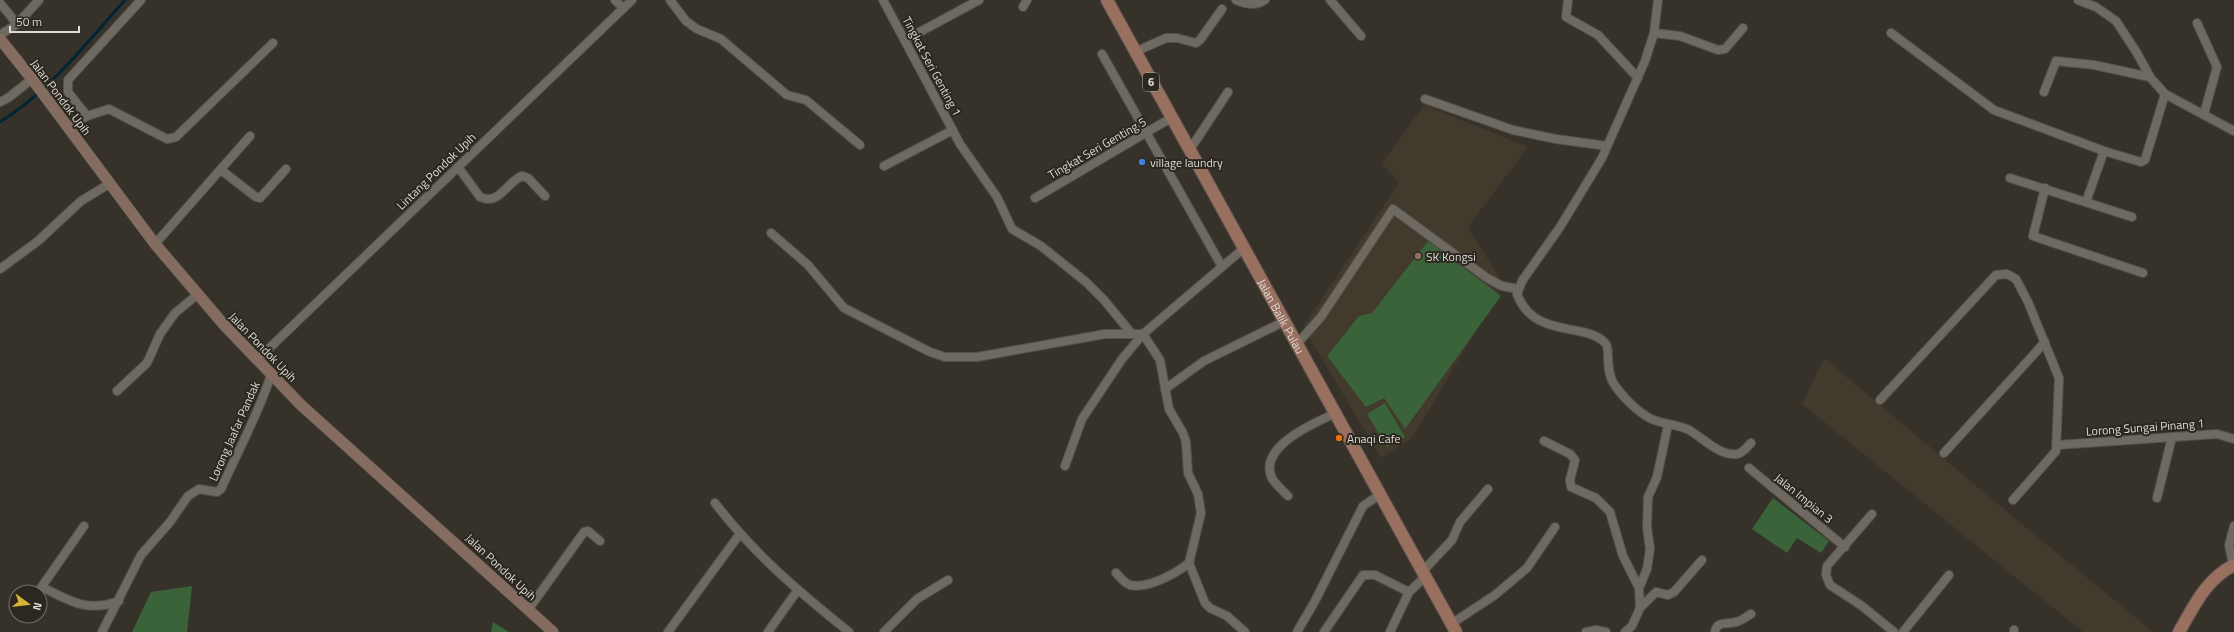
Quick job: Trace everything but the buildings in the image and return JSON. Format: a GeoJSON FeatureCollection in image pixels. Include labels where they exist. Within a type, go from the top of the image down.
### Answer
{"type":"FeatureCollection","features":[{"type":"Feature","properties":{"kind":"main road","name":"Jalan Balik Pulau"},"geometry":{"type":"LineString","coordinates":[[1107,0],[1283,322],[1454,628]]}},
{"type":"Feature","properties":{"kind":"main road","name":"Jalan Pondok Upih"},"geometry":{"type":"LineString","coordinates":[[0,39],[35,82],[109,184],[155,244],[197,295],[257,360],[271,375],[553,632]]}},
{"type":"Feature","properties":{"kind":"main road"},"geometry":{"type":"LineString","coordinates":[[2180,632],[2207,586],[2223,571],[2234,565]]}},
{"type":"Feature","properties":{"kind":"street"},"geometry":{"type":"LineString","coordinates":[[0,35],[17,24],[40,0]]}},
{"type":"Feature","properties":{"kind":"street"},"geometry":{"type":"LineString","coordinates":[[87,116],[68,92],[68,80],[141,0]]}},
{"type":"Feature","properties":{"kind":"street"},"geometry":{"type":"LineString","coordinates":[[615,0],[623,8]]}},
{"type":"Feature","properties":{"kind":"street","name":"Lintang Pondok Upih"},"geometry":{"type":"LineString","coordinates":[[257,360],[632,0]]}},
{"type":"Feature","properties":{"kind":"street"},"geometry":{"type":"LineString","coordinates":[[670,0],[691,25],[708,35],[721,39],[787,95],[806,100],[860,145]]}},
{"type":"Feature","properties":{"kind":"street","name":"Tingkat Seri Genting 1"},"geometry":{"type":"LineString","coordinates":[[884,0],[960,144],[997,197],[1012,229],[1041,246],[1086,282],[1104,300],[1132,334]]}},
{"type":"Feature","properties":{"kind":"street"},"geometry":{"type":"LineString","coordinates":[[905,40],[979,0]]}},
{"type":"Feature","properties":{"kind":"street"},"geometry":{"type":"LineString","coordinates":[[1236,0],[1244,4],[1252,4],[1265,0]]}},
{"type":"Feature","properties":{"kind":"street"},"geometry":{"type":"LineString","coordinates":[[1330,0],[1361,36]]}},
{"type":"Feature","properties":{"kind":"street"},"geometry":{"type":"LineString","coordinates":[[1568,0],[1566,17],[1598,35],[1638,78]]}},
{"type":"Feature","properties":{"kind":"street"},"geometry":{"type":"LineString","coordinates":[[1658,0],[1654,33],[1638,78],[1607,146],[1595,172],[1518,290],[1520,301],[1535,317],[1558,328],[1592,336],[1605,343],[1608,347],[1607,366],[1616,388],[1645,416],[1668,425],[1688,430],[1715,448],[1731,454],[1741,453],[1751,443]]}},
{"type":"Feature","properties":{"kind":"street"},"geometry":{"type":"LineString","coordinates":[[2078,0],[2101,9],[2116,21],[2138,53],[2150,77],[2165,94],[2234,131]]}},
{"type":"Feature","properties":{"kind":"street"},"geometry":{"type":"LineString","coordinates":[[0,3],[17,24]]}},
{"type":"Feature","properties":{"kind":"street"},"geometry":{"type":"LineString","coordinates":[[1135,52],[1166,38],[1177,38],[1196,43],[1200,40],[1222,9]]}},
{"type":"Feature","properties":{"kind":"street"},"geometry":{"type":"LineString","coordinates":[[2197,23],[2217,67],[2204,114]]}},
{"type":"Feature","properties":{"kind":"street"},"geometry":{"type":"LineString","coordinates":[[1654,33],[1680,36],[1718,50],[1725,49],[1743,28]]}},
{"type":"Feature","properties":{"kind":"street"},"geometry":{"type":"LineString","coordinates":[[1891,33],[1994,110],[2104,151],[2143,162],[2165,94]]}},
{"type":"Feature","properties":{"kind":"street"},"geometry":{"type":"LineString","coordinates":[[68,127],[87,116],[109,110],[167,139],[176,137],[273,43]]}},
{"type":"Feature","properties":{"kind":"street"},"geometry":{"type":"LineString","coordinates":[[1102,54],[1221,265]]}},
{"type":"Feature","properties":{"kind":"street"},"geometry":{"type":"LineString","coordinates":[[2044,92],[2056,62],[2094,65],[2150,77]]}},
{"type":"Feature","properties":{"kind":"street"},"geometry":{"type":"LineString","coordinates":[[0,102],[35,82]]}},
{"type":"Feature","properties":{"kind":"street"},"geometry":{"type":"LineString","coordinates":[[1189,151],[1228,92]]}},
{"type":"Feature","properties":{"kind":"street"},"geometry":{"type":"LineString","coordinates":[[1425,99],[1513,130],[1556,139],[1607,146]]}},
{"type":"Feature","properties":{"kind":"street","name":"Tingkat Seri Genting 5"},"geometry":{"type":"LineString","coordinates":[[1035,198],[1171,118]]}},
{"type":"Feature","properties":{"kind":"street"},"geometry":{"type":"LineString","coordinates":[[884,166],[953,130]]}},
{"type":"Feature","properties":{"kind":"street"},"geometry":{"type":"LineString","coordinates":[[155,244],[250,136]]}},
{"type":"Feature","properties":{"kind":"street"},"geometry":{"type":"LineString","coordinates":[[2086,202],[2104,151]]}},
{"type":"Feature","properties":{"kind":"street"},"geometry":{"type":"LineString","coordinates":[[458,167],[480,197],[485,199],[499,196],[522,176],[528,178],[545,196]]}},
{"type":"Feature","properties":{"kind":"street"},"geometry":{"type":"LineString","coordinates":[[221,170],[259,198],[263,198],[286,169]]}},
{"type":"Feature","properties":{"kind":"street"},"geometry":{"type":"LineString","coordinates":[[2010,178],[2132,217]]}},
{"type":"Feature","properties":{"kind":"street"},"geometry":{"type":"LineString","coordinates":[[0,269],[38,241],[81,201],[109,184]]}},
{"type":"Feature","properties":{"kind":"street"},"geometry":{"type":"LineString","coordinates":[[2045,188],[2033,236],[2143,273]]}},
{"type":"Feature","properties":{"kind":"street"},"geometry":{"type":"LineString","coordinates":[[1296,345],[1321,317],[1392,209],[1488,278],[1502,286],[1518,290]]}},
{"type":"Feature","properties":{"kind":"street"},"geometry":{"type":"LineString","coordinates":[[771,233],[808,265],[844,308],[920,347],[944,356],[977,357],[1006,351],[1049,346],[1098,335],[1143,334]]}},
{"type":"Feature","properties":{"kind":"street"},"geometry":{"type":"LineString","coordinates":[[1065,466],[1082,418],[1122,359],[1143,334],[1221,265],[1243,249]]}},
{"type":"Feature","properties":{"kind":"street"},"geometry":{"type":"LineString","coordinates":[[1880,400],[1996,275],[2007,274],[2016,279],[2028,302],[2059,378],[2056,451],[2013,500]]}},
{"type":"Feature","properties":{"kind":"street"},"geometry":{"type":"LineString","coordinates":[[117,391],[147,363],[152,356],[160,334],[175,313],[197,295]]}},
{"type":"Feature","properties":{"kind":"street"},"geometry":{"type":"LineString","coordinates":[[1165,389],[1204,360],[1283,322]]}},
{"type":"Feature","properties":{"kind":"street"},"geometry":{"type":"LineString","coordinates":[[1143,334],[1160,360],[1169,409],[1186,442],[1188,473],[1198,494],[1201,513],[1189,563],[1205,603],[1210,608],[1227,616],[1245,632]]}},
{"type":"Feature","properties":{"kind":"street"},"geometry":{"type":"LineString","coordinates":[[1944,452],[2045,342]]}},
{"type":"Feature","properties":{"kind":"street","name":"Lorong Jaafar Pandak"},"geometry":{"type":"LineString","coordinates":[[102,632],[141,555],[170,522],[188,496],[199,489],[217,492],[222,489],[241,442],[258,410],[271,375]]}},
{"type":"Feature","properties":{"kind":"street"},"geometry":{"type":"LineString","coordinates":[[1288,496],[1273,479],[1270,466],[1273,455],[1290,437],[1334,414]]}},
{"type":"Feature","properties":{"kind":"street"},"geometry":{"type":"LineString","coordinates":[[1640,608],[1640,588],[1647,569],[1650,549],[1647,528],[1648,497],[1657,477],[1668,425]]}},
{"type":"Feature","properties":{"kind":"street","name":"Lorong Sungai Pinang 1"},"geometry":{"type":"LineString","coordinates":[[2057,445],[2217,434],[2234,439]]}},
{"type":"Feature","properties":{"kind":"street"},"geometry":{"type":"LineString","coordinates":[[2157,498],[2172,437]]}},
{"type":"Feature","properties":{"kind":"street"},"geometry":{"type":"LineString","coordinates":[[1544,441],[1570,454],[1575,460],[1570,480],[1571,487],[1596,498],[1610,512],[1623,556],[1629,570],[1640,588]]}},
{"type":"Feature","properties":{"kind":"street","name":"Jalan Impian 3"},"geometry":{"type":"LineString","coordinates":[[1749,468],[1845,547]]}},
{"type":"Feature","properties":{"kind":"street"},"geometry":{"type":"LineString","coordinates":[[1390,632],[1409,592],[1452,540],[1460,522],[1488,489]]}},
{"type":"Feature","properties":{"kind":"street"},"geometry":{"type":"LineString","coordinates":[[1297,632],[1315,601],[1363,506],[1379,495]]}},
{"type":"Feature","properties":{"kind":"street"},"geometry":{"type":"LineString","coordinates":[[715,503],[739,535],[797,591],[849,632]]}},
{"type":"Feature","properties":{"kind":"street"},"geometry":{"type":"LineString","coordinates":[[1872,514],[1827,566],[1826,575],[1830,585],[1862,606],[1894,632]]}},
{"type":"Feature","properties":{"kind":"street"},"geometry":{"type":"LineString","coordinates":[[44,584],[84,526]]}},
{"type":"Feature","properties":{"kind":"street"},"geometry":{"type":"LineString","coordinates":[[2234,526],[2229,545],[2234,565]]}},
{"type":"Feature","properties":{"kind":"street"},"geometry":{"type":"LineString","coordinates":[[1454,628],[1527,568],[1556,527]]}},
{"type":"Feature","properties":{"kind":"street"},"geometry":{"type":"LineString","coordinates":[[528,610],[584,532],[588,532],[600,541]]}},
{"type":"Feature","properties":{"kind":"street"},"geometry":{"type":"LineString","coordinates":[[668,632],[739,535]]}},
{"type":"Feature","properties":{"kind":"street"},"geometry":{"type":"LineString","coordinates":[[1625,632],[1632,626],[1640,608],[1656,592],[1668,594],[1674,592],[1702,560]]}},
{"type":"Feature","properties":{"kind":"street"},"geometry":{"type":"LineString","coordinates":[[1116,573],[1126,583],[1137,585],[1160,580],[1173,574],[1189,563]]}},
{"type":"Feature","properties":{"kind":"street"},"geometry":{"type":"LineString","coordinates":[[1324,632],[1363,575],[1375,575],[1409,592]]}},
{"type":"Feature","properties":{"kind":"street"},"geometry":{"type":"LineString","coordinates":[[1903,632],[1949,575]]}},
{"type":"Feature","properties":{"kind":"street"},"geometry":{"type":"LineString","coordinates":[[884,632],[917,599],[948,580]]}},
{"type":"Feature","properties":{"kind":"street"},"geometry":{"type":"LineString","coordinates":[[768,632],[797,591]]}},
{"type":"Feature","properties":{"kind":"street"},"geometry":{"type":"LineString","coordinates":[[48,593],[83,606],[99,607],[119,601]]}},
{"type":"Feature","properties":{"kind":"street"},"geometry":{"type":"LineString","coordinates":[[1715,632],[1717,626],[1721,623],[1737,622],[1751,614]]}},
{"type":"Feature","properties":{"kind":"street"},"geometry":{"type":"LineString","coordinates":[[1586,632],[1596,630],[1606,632]]}},
{"type":"Feature","properties":{"kind":"shaded area","name":"SK Kongsi"},"geometry":{"type":"Polygon","coordinates":[[[1424,105],[1528,147],[1468,227],[1503,284],[1413,437],[1381,458],[1303,327],[1399,183],[1382,163],[1424,105]]]}},
{"type":"Feature","properties":{"kind":"shaded area"},"geometry":{"type":"Polygon","coordinates":[[[1824,358],[2153,632],[2083,632],[1802,404],[1824,358]]]}},
{"type":"Feature","properties":{"kind":"green space"},"geometry":{"type":"Polygon","coordinates":[[[1428,241],[1501,296],[1405,429],[1384,398],[1366,407],[1327,356],[1359,316],[1372,313],[1428,241]]]}},
{"type":"Feature","properties":{"kind":"green space"},"geometry":{"type":"Polygon","coordinates":[[[1385,403],[1405,437],[1387,447],[1367,414],[1385,403]]]}},
{"type":"Feature","properties":{"kind":"green space"},"geometry":{"type":"Polygon","coordinates":[[[1773,498],[1829,541],[1821,553],[1797,538],[1787,553],[1752,529],[1773,498]]]}},
{"type":"Feature","properties":{"kind":"green space"},"geometry":{"type":"Polygon","coordinates":[[[192,586],[187,632],[132,632],[151,592],[192,586]]]}},
{"type":"Feature","properties":{"kind":"green space"},"geometry":{"type":"Polygon","coordinates":[[[493,622],[509,632],[491,632],[493,622]]]}},
{"type":"Feature","properties":{"kind":"waterway"},"geometry":{"type":"LineString","coordinates":[[0,122],[35,96],[67,66],[125,0]]}},
{"type":"Feature","properties":{"kind":"place","name":"village laundry"},"geometry":{"type":"Point","coordinates":[1142,162]}},
{"type":"Feature","properties":{"kind":"place","name":"SK Kongsi"},"geometry":{"type":"Point","coordinates":[1418,256]}},
{"type":"Feature","properties":{"kind":"place","name":"Anaqi Cafe"},"geometry":{"type":"Point","coordinates":[1339,438]}}]}
